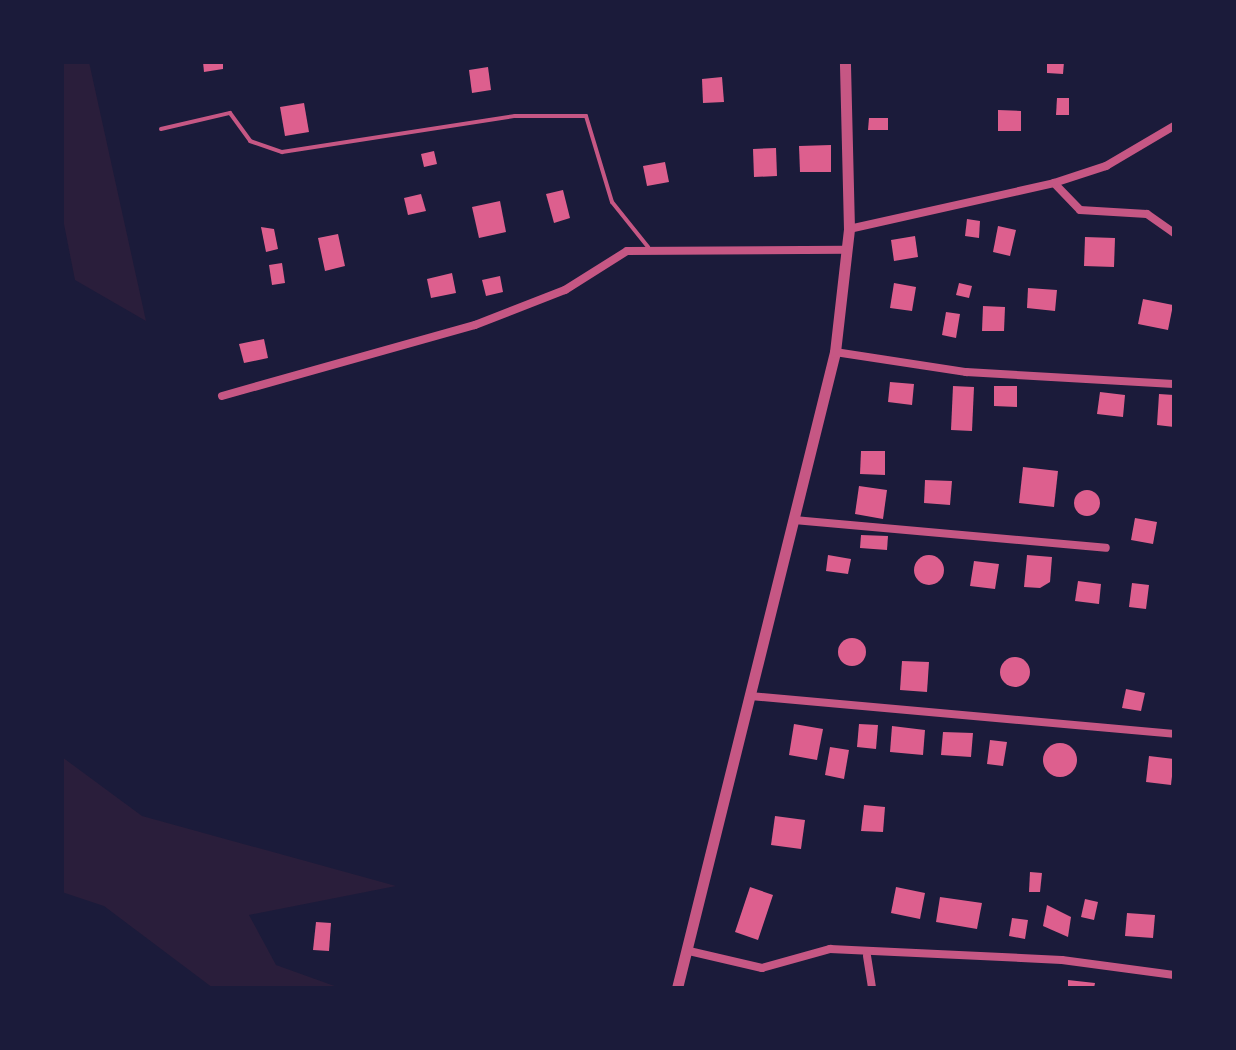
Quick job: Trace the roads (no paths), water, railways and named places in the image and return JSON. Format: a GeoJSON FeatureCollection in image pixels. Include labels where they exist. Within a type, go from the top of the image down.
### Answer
{"type":"FeatureCollection","features":[{"type":"Feature","properties":{"kind":"street"},"geometry":{"type":"LineString","coordinates":[[677,988],[689,951],[835,352],[849,229],[845,62]]}},
{"type":"Feature","properties":{"kind":"street"},"geometry":{"type":"LineString","coordinates":[[849,229],[1054,183],[1106,166],[1174,126]]}},
{"type":"Feature","properties":{"kind":"street"},"geometry":{"type":"LineString","coordinates":[[1054,183],[1080,210],[1147,214],[1174,233]]}},
{"type":"Feature","properties":{"kind":"street"},"geometry":{"type":"LineString","coordinates":[[222,396],[475,325],[648,247],[847,250]]}},
{"type":"Feature","properties":{"kind":"street"},"geometry":{"type":"LineString","coordinates":[[835,352],[966,372],[1174,384]]}},
{"type":"Feature","properties":{"kind":"street"},"geometry":{"type":"LineString","coordinates":[[794,520],[1106,548]]}},
{"type":"Feature","properties":{"kind":"street"},"geometry":{"type":"LineString","coordinates":[[750,696],[1174,734]]}},
{"type":"Feature","properties":{"kind":"street"},"geometry":{"type":"LineString","coordinates":[[689,951],[762,968],[830,949],[867,956],[1062,960],[1174,975]]}},
{"type":"Feature","properties":{"kind":"street"},"geometry":{"type":"LineString","coordinates":[[867,956],[872,988]]}},
{"type":"Feature","properties":{"kind":"lane"},"geometry":{"type":"LineString","coordinates":[[161,129],[230,113],[250,141],[282,152],[515,116],[586,116],[612,202],[648,247]]}}]}
